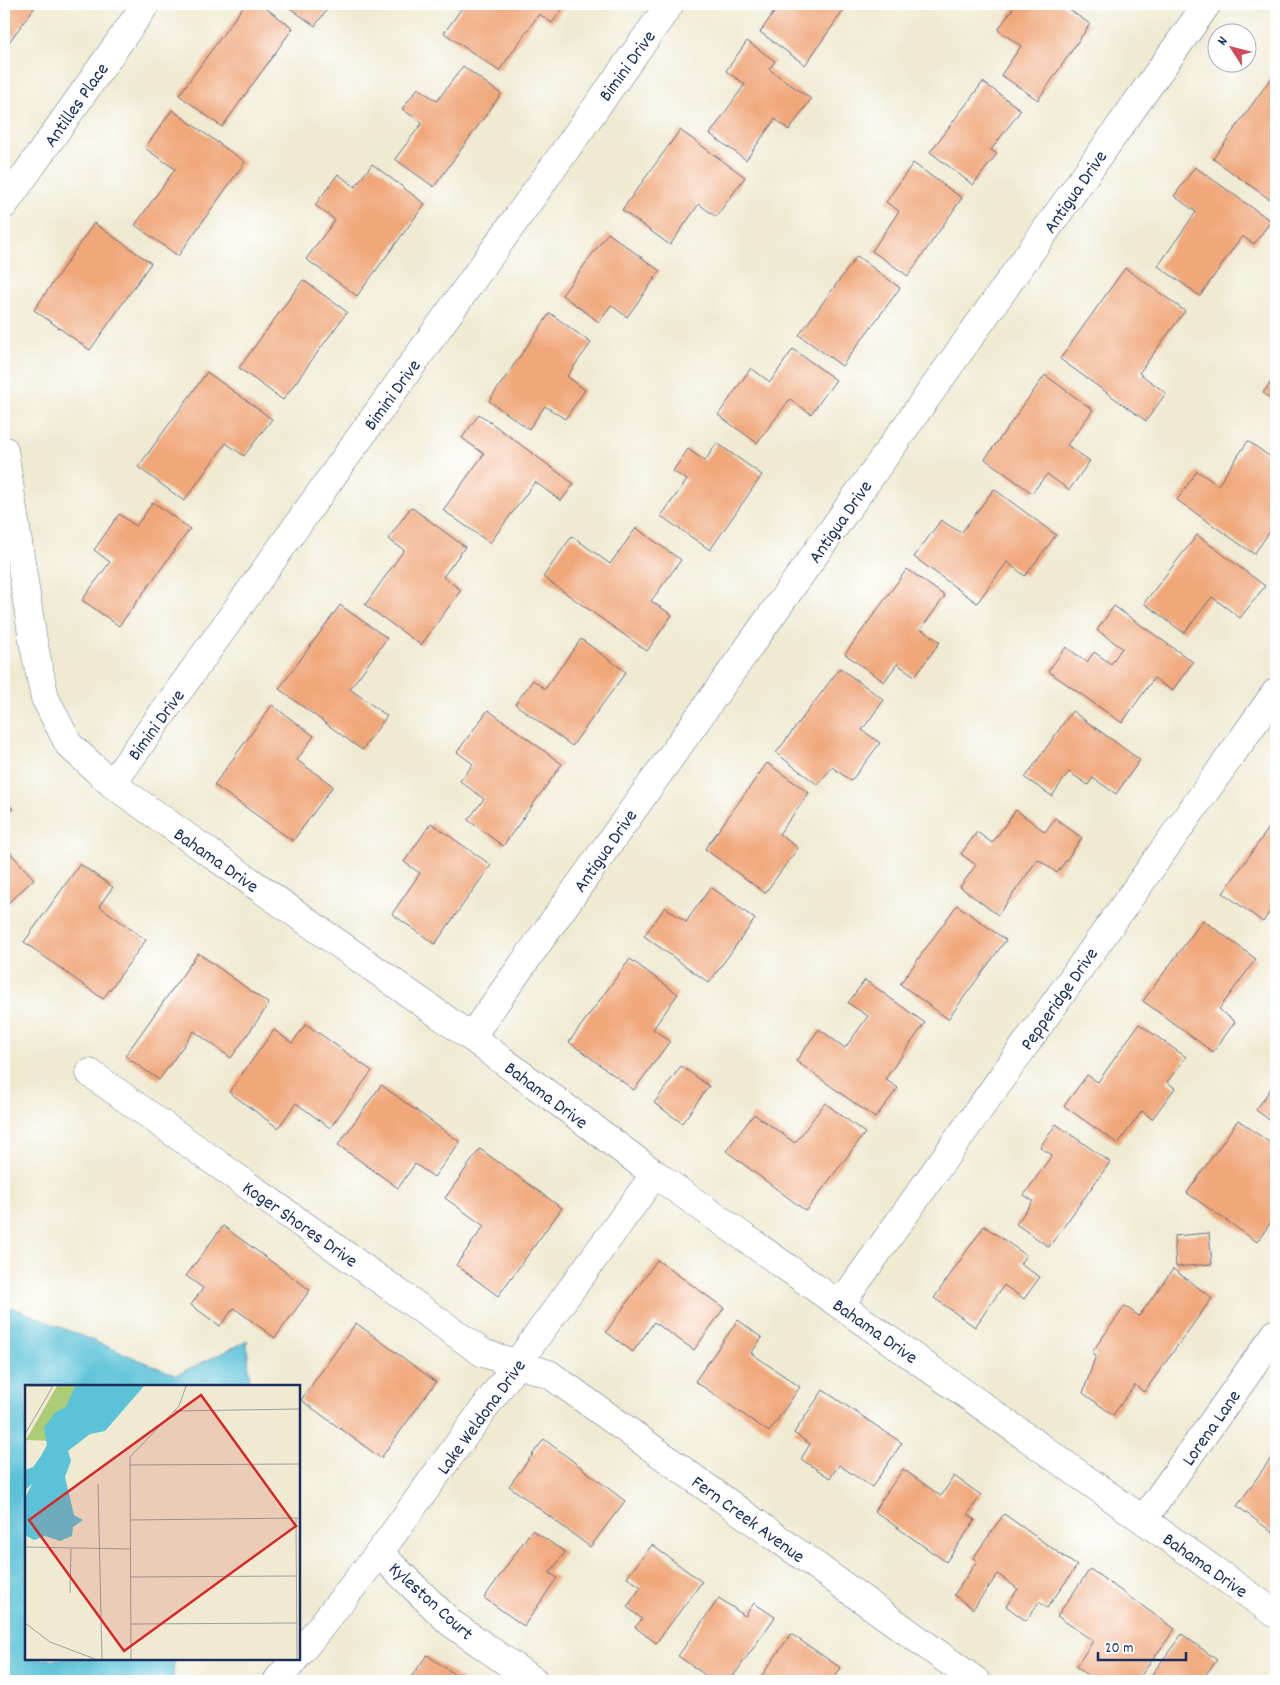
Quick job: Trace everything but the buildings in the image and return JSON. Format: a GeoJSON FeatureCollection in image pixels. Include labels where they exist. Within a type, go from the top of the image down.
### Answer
{"type":"FeatureCollection","features":[{"type":"Feature","properties":{"kind":"street","name":"Antilles Place"},"geometry":{"type":"LineString","coordinates":[[4,205],[146,4]]}},
{"type":"Feature","properties":{"kind":"street","name":"Bimini Drive"},"geometry":{"type":"LineString","coordinates":[[112,784],[670,4]]}},
{"type":"Feature","properties":{"kind":"street","name":"Antigua Drive"},"geometry":{"type":"LineString","coordinates":[[471,1037],[1207,4]]}},
{"type":"Feature","properties":{"kind":"street","name":"Bahama Drive"},"geometry":{"type":"LineString","coordinates":[[4,450],[33,641],[45,698],[69,745],[112,784],[471,1037],[655,1174],[1276,1614]]}},
{"type":"Feature","properties":{"kind":"street","name":"Pepperidge Drive"},"geometry":{"type":"LineString","coordinates":[[840,1305],[1276,692]]}},
{"type":"Feature","properties":{"kind":"street","name":"Koger Shores Drive"},"geometry":{"type":"LineString","coordinates":[[90,1073],[483,1353],[517,1364]]}},
{"type":"Feature","properties":{"kind":"street","name":"Lake Weldona Drive"},"geometry":{"type":"LineString","coordinates":[[300,1653],[380,1553],[655,1174]]}},
{"type":"Feature","properties":{"kind":"street","name":"Lorena Lane"},"geometry":{"type":"LineString","coordinates":[[1144,1520],[1276,1333]]}},
{"type":"Feature","properties":{"kind":"street","name":"Fern Creek Avenue"},"geometry":{"type":"LineString","coordinates":[[517,1364],[549,1374],[976,1681]]}},
{"type":"Feature","properties":{"kind":"street","name":"Kyleston Court"},"geometry":{"type":"LineString","coordinates":[[380,1553],[451,1623],[534,1681]]}},
{"type":"Feature","properties":{"kind":"street"},"geometry":{"type":"LineString","coordinates":[[277,1681],[294,1660]]}},
{"type":"Feature","properties":{"kind":"water"},"geometry":{"type":"Polygon","coordinates":[[[4,1304],[176,1375],[247,1341],[250,1385],[25,1385],[25,1660],[177,1660],[174,1662],[173,1681],[4,1681],[4,1304]]]}}]}
